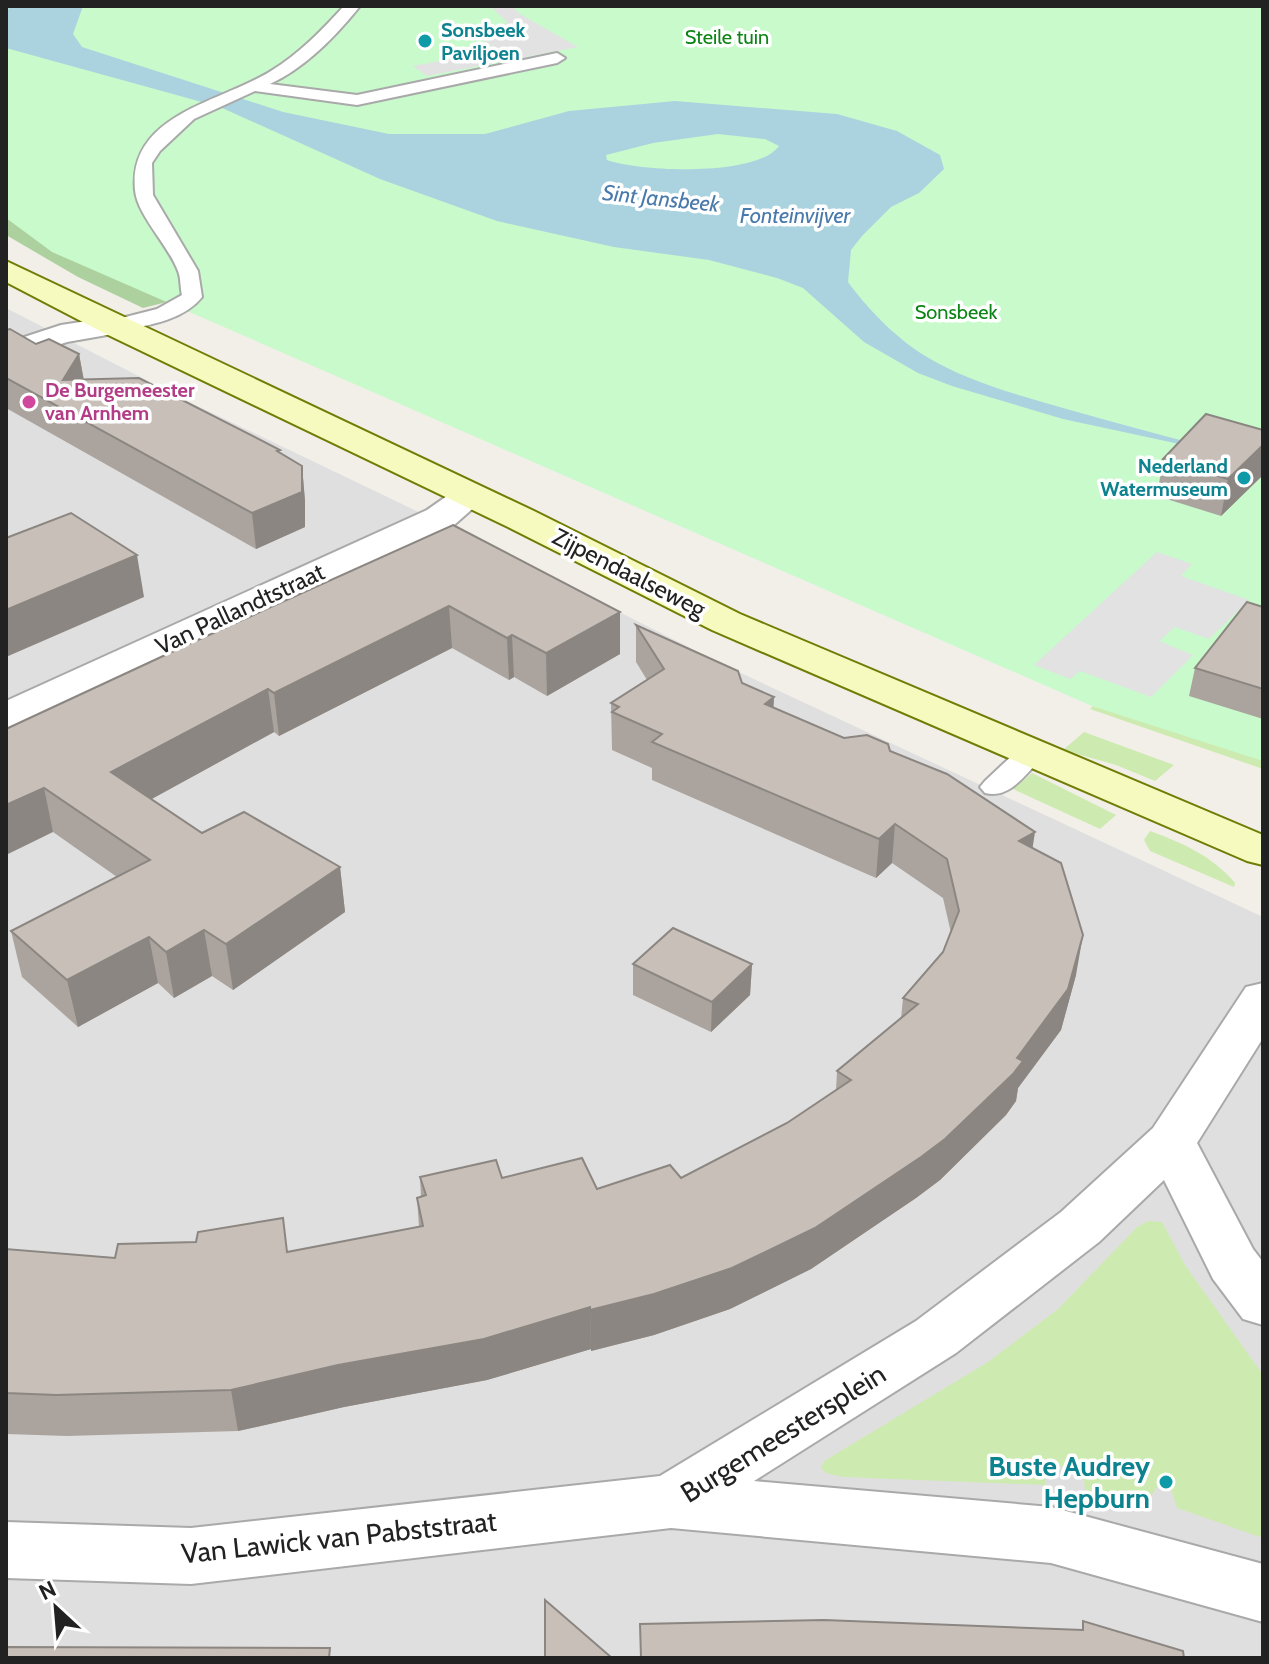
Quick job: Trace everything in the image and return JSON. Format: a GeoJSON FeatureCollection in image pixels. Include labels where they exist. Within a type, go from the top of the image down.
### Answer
{"type":"FeatureCollection","features":[{"type":"Feature","properties":{"kind":"main road","name":"Zijpendaalseweg"},"geometry":{"type":"LineString","coordinates":[[6,270],[113,326],[726,622],[1263,851]]}},
{"type":"Feature","properties":{"kind":"street"},"geometry":{"type":"LineString","coordinates":[[6,353],[61,334],[113,326]]}},
{"type":"Feature","properties":{"kind":"street","name":"Van Pallandtstraat"},"geometry":{"type":"LineString","coordinates":[[6,716],[440,518],[469,496]]}},
{"type":"Feature","properties":{"kind":"street","name":"Burgemeestersplein"},"geometry":{"type":"LineString","coordinates":[[671,1501],[936,1337],[1080,1227],[1171,1142],[1263,999]]}},
{"type":"Feature","properties":{"kind":"street"},"geometry":{"type":"LineString","coordinates":[[1171,1142],[1233,1264],[1263,1303]]}},
{"type":"Feature","properties":{"kind":"street","name":"Burgemeestersplein"},"geometry":{"type":"LineString","coordinates":[[671,1501],[1051,1535],[1263,1593]]}},
{"type":"Feature","properties":{"kind":"street","name":"Van Lawick van Pabststraat"},"geometry":{"type":"LineString","coordinates":[[6,1550],[191,1556],[671,1501]]}},
{"type":"Feature","properties":{"kind":"lane"},"geometry":{"type":"LineString","coordinates":[[113,326],[157,318],[175,311],[192,297],[188,271],[151,212],[141,177],[143,163],[153,148],[188,115],[255,86],[303,56],[342,21],[352,6]]}},
{"type":"Feature","properties":{"kind":"lane"},"geometry":{"type":"LineString","coordinates":[[255,86],[357,100],[557,58]]}},
{"type":"Feature","properties":{"kind":"lane"},"geometry":{"type":"LineString","coordinates":[[995,787],[1030,754]]}},
{"type":"Feature","properties":{"kind":"shaded area"},"geometry":{"type":"Polygon","coordinates":[[[490,6],[512,6],[520,14],[578,47],[427,76],[413,66],[478,54],[474,49],[492,46],[468,31],[508,23],[490,6]]]}},
{"type":"Feature","properties":{"kind":"shaded area"},"geometry":{"type":"Polygon","coordinates":[[[6,308],[187,401],[479,541],[728,667],[1263,917],[1263,1658],[6,1658],[6,308]]]}},
{"type":"Feature","properties":{"kind":"shaded area"},"geometry":{"type":"Polygon","coordinates":[[[1157,552],[1192,564],[1181,576],[1249,600],[1209,639],[1175,627],[1159,641],[1193,655],[1151,697],[1080,671],[1070,679],[1034,665],[1157,552]]]}},
{"type":"Feature","properties":{"kind":"green space","name":"Sonsbeek"},"geometry":{"type":"Polygon","coordinates":[[[6,6],[1263,6],[1263,761],[1092,706],[52,252],[6,218],[6,6]]]}},
{"type":"Feature","properties":{"kind":"green space"},"geometry":{"type":"Polygon","coordinates":[[[6,187],[171,301],[143,308],[78,277],[6,235],[6,187]]]}},
{"type":"Feature","properties":{"kind":"green space"},"geometry":{"type":"Polygon","coordinates":[[[1108,690],[1263,738],[1263,769],[1090,709],[1108,690]]]}},
{"type":"Feature","properties":{"kind":"green space"},"geometry":{"type":"Polygon","coordinates":[[[1084,732],[1174,765],[1155,781],[1116,765],[1063,750],[1084,732]]]}},
{"type":"Feature","properties":{"kind":"green space"},"geometry":{"type":"Polygon","coordinates":[[[1032,773],[1116,815],[1100,829],[1013,789],[1032,773]]]}},
{"type":"Feature","properties":{"kind":"green space"},"geometry":{"type":"Polygon","coordinates":[[[1150,831],[1207,858],[1235,883],[1234,887],[1150,851],[1144,840],[1150,831]]]}},
{"type":"Feature","properties":{"kind":"green space"},"geometry":{"type":"Polygon","coordinates":[[[1148,1221],[1162,1222],[1185,1265],[1263,1375],[1263,1538],[1177,1508],[1168,1480],[1163,1478],[1147,1502],[1085,1490],[1083,1468],[1048,1465],[1045,1485],[843,1477],[826,1473],[821,1468],[824,1461],[988,1362],[1058,1309],[1137,1227],[1148,1221]]]}},
{"type":"Feature","properties":{"kind":"water","name":"Fonteinvijver"},"geometry":{"type":"Polygon","coordinates":[[[10,6],[83,6],[73,34],[82,47],[283,112],[389,134],[485,134],[569,111],[675,101],[837,114],[897,131],[940,155],[944,169],[919,193],[891,207],[851,250],[848,282],[891,330],[938,363],[991,386],[1263,462],[1063,419],[952,386],[918,373],[864,342],[803,288],[709,260],[614,247],[497,221],[380,179],[220,107],[6,48],[6,13],[10,6]],[[718,134],[653,143],[606,155],[607,160],[645,167],[724,167],[767,156],[779,146],[765,139],[718,134]]]}},
{"type":"Feature","properties":{"kind":"building"},"geometry":{"type":"Polygon","coordinates":[[[10,329],[36,344],[49,339],[79,354],[63,380],[139,378],[280,450],[277,451],[302,466],[302,492],[252,513],[6,378],[6,330],[10,329]]]}},
{"type":"Feature","properties":{"kind":"building"},"geometry":{"type":"Polygon","coordinates":[[[1206,414],[1263,430],[1263,445],[1228,479],[1163,459],[1206,414]]]}},
{"type":"Feature","properties":{"kind":"building"},"geometry":{"type":"Polygon","coordinates":[[[71,513],[137,555],[6,610],[6,538],[71,513]]]}},
{"type":"Feature","properties":{"kind":"building"},"geometry":{"type":"Polygon","coordinates":[[[453,525],[620,612],[546,653],[512,635],[507,638],[449,606],[274,693],[268,689],[111,772],[202,833],[244,812],[340,867],[226,944],[204,930],[166,952],[149,937],[67,980],[11,931],[150,860],[44,788],[6,805],[6,729],[453,525]]]}},
{"type":"Feature","properties":{"kind":"building"},"geometry":{"type":"Polygon","coordinates":[[[1247,602],[1263,607],[1263,689],[1195,668],[1247,602]]]}},
{"type":"Feature","properties":{"kind":"building"},"geometry":{"type":"Polygon","coordinates":[[[636,625],[738,671],[742,683],[774,697],[765,704],[844,738],[867,735],[888,744],[890,751],[947,774],[1035,832],[1019,841],[1061,863],[1083,935],[1068,989],[1017,1058],[1023,1061],[1013,1074],[945,1139],[815,1228],[732,1268],[654,1294],[590,1310],[590,1307],[484,1339],[338,1365],[231,1390],[56,1395],[6,1393],[6,1249],[115,1258],[118,1244],[196,1242],[198,1232],[283,1218],[287,1252],[423,1226],[417,1198],[426,1195],[420,1177],[496,1160],[502,1178],[582,1158],[597,1189],[670,1165],[681,1178],[787,1123],[851,1080],[837,1071],[918,1004],[903,998],[943,952],[959,911],[947,859],[895,824],[879,839],[652,742],[662,734],[612,712],[619,707],[611,703],[664,669],[636,625]]]}},
{"type":"Feature","properties":{"kind":"building"},"geometry":{"type":"Polygon","coordinates":[[[673,928],[752,964],[712,1002],[633,964],[673,928]]]}},
{"type":"Feature","properties":{"kind":"building"},"geometry":{"type":"Polygon","coordinates":[[[545,1600],[612,1658],[545,1658],[545,1600]]]}},
{"type":"Feature","properties":{"kind":"building"},"geometry":{"type":"Polygon","coordinates":[[[824,1620],[1083,1630],[1083,1621],[1183,1651],[1184,1658],[641,1658],[640,1624],[824,1620]]]}},
{"type":"Feature","properties":{"kind":"building"},"geometry":{"type":"Polygon","coordinates":[[[6,1647],[330,1648],[329,1658],[6,1658],[6,1647]]]}},
{"type":"Feature","properties":{"kind":"place","name":"Sonsbeek Paviljoen"},"geometry":{"type":"Point","coordinates":[425,41]}},
{"type":"Feature","properties":{"kind":"place","name":"De Burgemeester van Arnhem"},"geometry":{"type":"Point","coordinates":[29,402]}},
{"type":"Feature","properties":{"kind":"place","name":"Nederland Watermuseum"},"geometry":{"type":"Point","coordinates":[1244,478]}},
{"type":"Feature","properties":{"kind":"place","name":"Buste Audrey Hepburn"},"geometry":{"type":"Point","coordinates":[1166,1482]}},
{"type":"Feature","properties":{"kind":"park label","name":"Steile tuin"},"geometry":{"type":"Point","coordinates":[727,37]}},
{"type":"Feature","properties":{"kind":"water label","name":"Sint Jansbeek"},"geometry":{"type":"Point","coordinates":[661,198]}}]}
